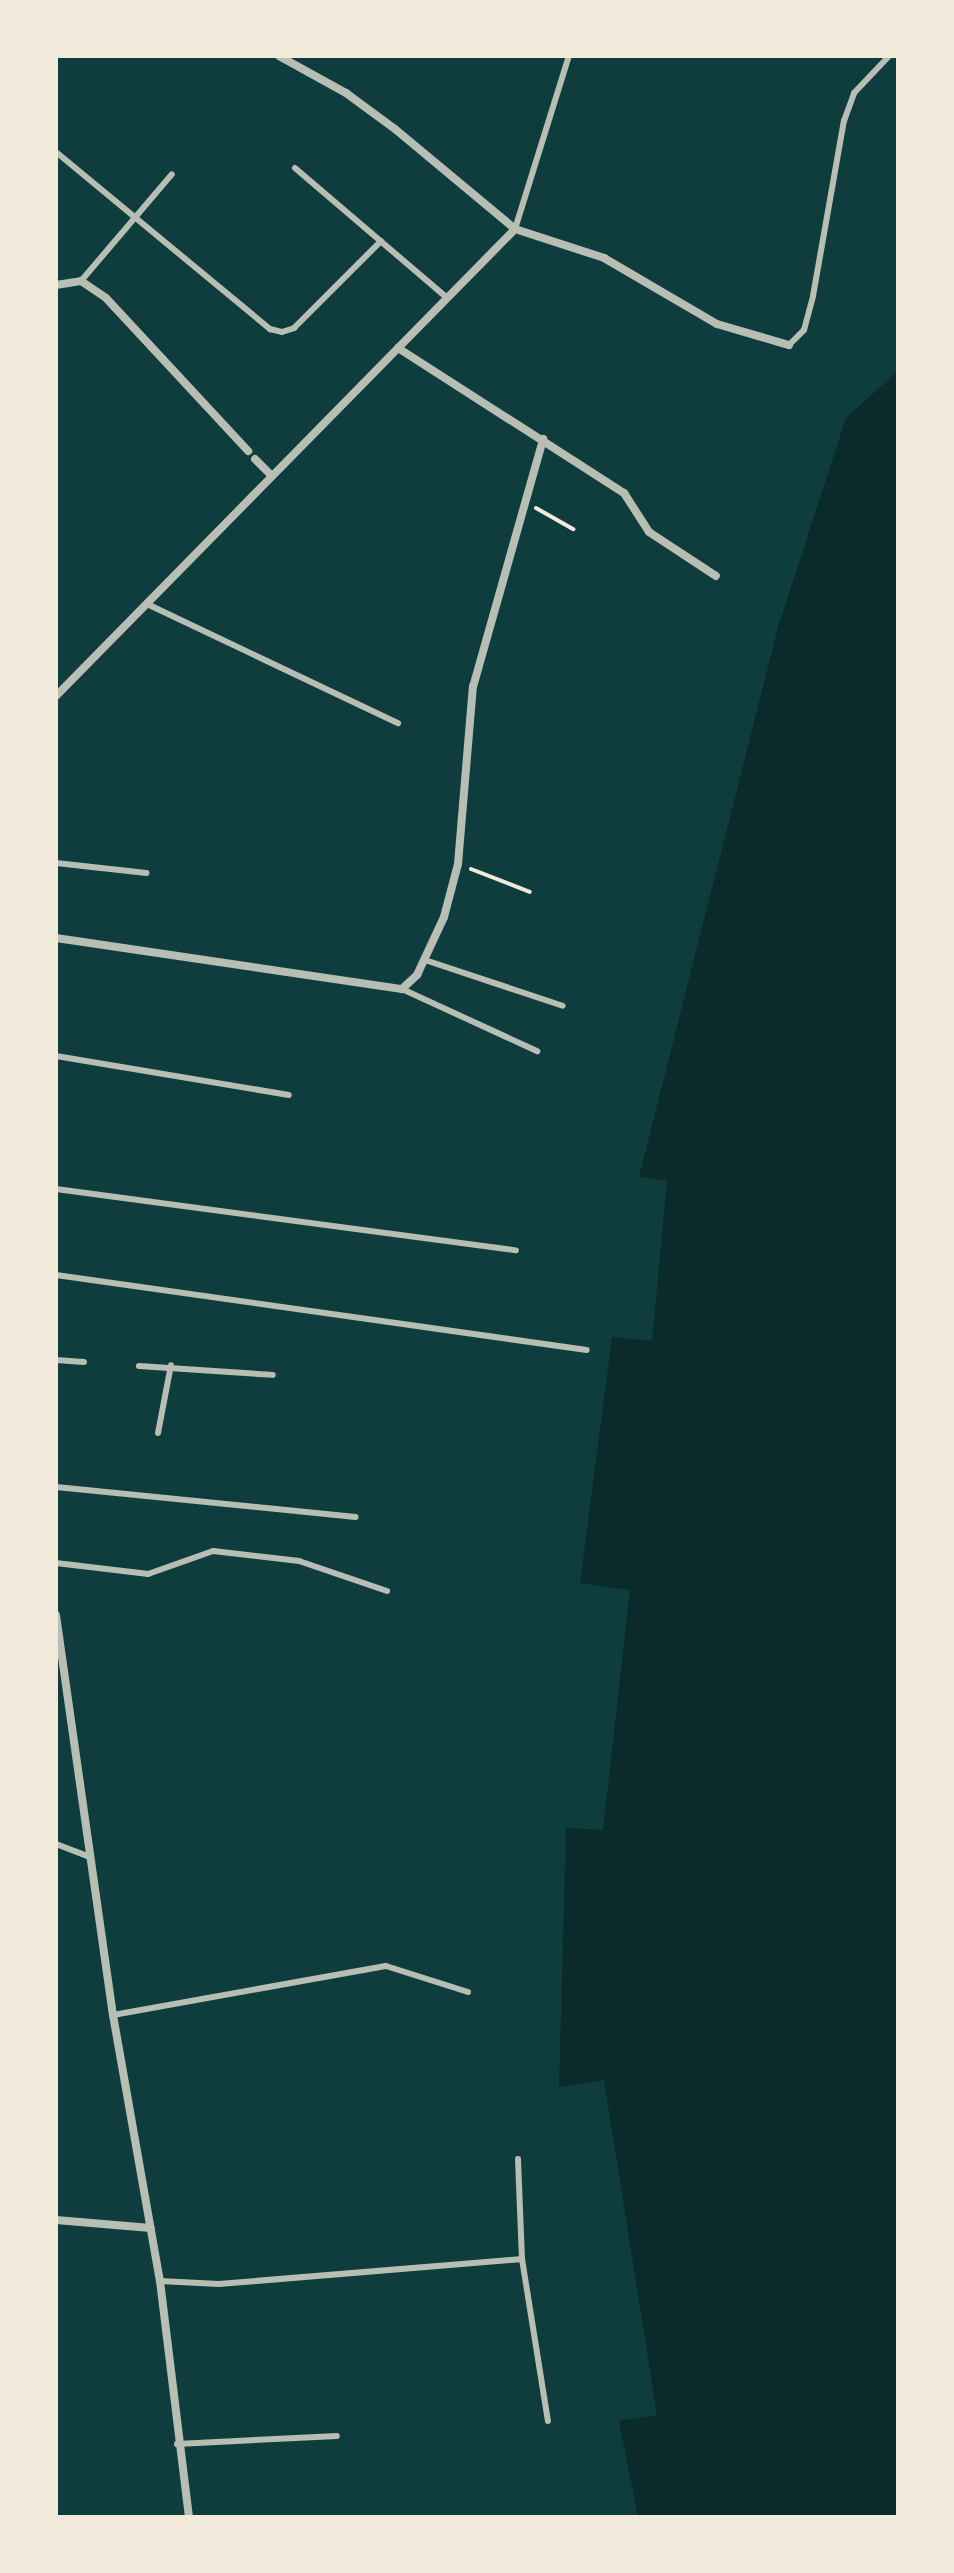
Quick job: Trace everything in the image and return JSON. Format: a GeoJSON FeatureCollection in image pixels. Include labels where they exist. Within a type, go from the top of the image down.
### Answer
{"type":"FeatureCollection","features":[{"type":"Feature","properties":{"kind":"street"},"geometry":{"type":"LineString","coordinates":[[279,56],[346,93],[515,229],[604,258],[717,324],[789,345]]}},
{"type":"Feature","properties":{"kind":"street"},"geometry":{"type":"LineString","coordinates":[[56,696],[515,229]]}},
{"type":"Feature","properties":{"kind":"street"},"geometry":{"type":"LineString","coordinates":[[56,285],[81,281],[106,298],[272,476]]}},
{"type":"Feature","properties":{"kind":"street"},"geometry":{"type":"LineString","coordinates":[[398,348],[624,493],[649,532],[716,576]]}},
{"type":"Feature","properties":{"kind":"street"},"geometry":{"type":"LineString","coordinates":[[56,938],[402,989],[425,960],[444,917],[458,864],[473,687],[543,439]]}},
{"type":"Feature","properties":{"kind":"street"},"geometry":{"type":"LineString","coordinates":[[56,1615],[113,2015],[160,2281],[177,2444],[189,2517]]}},
{"type":"Feature","properties":{"kind":"street"},"geometry":{"type":"LineString","coordinates":[[56,2220],[151,2228]]}},
{"type":"Feature","properties":{"kind":"lane"},"geometry":{"type":"LineString","coordinates":[[515,229],[569,56]]}},
{"type":"Feature","properties":{"kind":"lane"},"geometry":{"type":"LineString","coordinates":[[789,345],[804,330],[813,296],[844,121],[854,93],[889,56]]}},
{"type":"Feature","properties":{"kind":"lane"},"geometry":{"type":"LineString","coordinates":[[56,152],[270,329],[282,332],[294,328],[381,241]]}},
{"type":"Feature","properties":{"kind":"lane"},"geometry":{"type":"LineString","coordinates":[[295,168],[447,298]]}},
{"type":"Feature","properties":{"kind":"lane"},"geometry":{"type":"LineString","coordinates":[[81,281],[172,174]]}},
{"type":"Feature","properties":{"kind":"lane"},"geometry":{"type":"LineString","coordinates":[[147,604],[398,723]]}},
{"type":"Feature","properties":{"kind":"lane"},"geometry":{"type":"LineString","coordinates":[[56,863],[146,873]]}},
{"type":"Feature","properties":{"kind":"lane"},"geometry":{"type":"LineString","coordinates":[[425,960],[563,1006]]}},
{"type":"Feature","properties":{"kind":"lane"},"geometry":{"type":"LineString","coordinates":[[402,989],[537,1051]]}},
{"type":"Feature","properties":{"kind":"lane"},"geometry":{"type":"LineString","coordinates":[[56,1056],[289,1095]]}},
{"type":"Feature","properties":{"kind":"lane"},"geometry":{"type":"LineString","coordinates":[[56,1189],[516,1250]]}},
{"type":"Feature","properties":{"kind":"lane"},"geometry":{"type":"LineString","coordinates":[[56,1275],[587,1350]]}},
{"type":"Feature","properties":{"kind":"lane"},"geometry":{"type":"LineString","coordinates":[[56,1360],[84,1362]]}},
{"type":"Feature","properties":{"kind":"lane"},"geometry":{"type":"LineString","coordinates":[[139,1366],[171,1365],[273,1375]]}},
{"type":"Feature","properties":{"kind":"lane"},"geometry":{"type":"LineString","coordinates":[[158,1433],[171,1365]]}},
{"type":"Feature","properties":{"kind":"lane"},"geometry":{"type":"LineString","coordinates":[[56,1487],[355,1517]]}},
{"type":"Feature","properties":{"kind":"lane"},"geometry":{"type":"LineString","coordinates":[[56,1563],[148,1574],[213,1551],[309,1563],[387,1591]]}},
{"type":"Feature","properties":{"kind":"lane"},"geometry":{"type":"LineString","coordinates":[[56,1844],[90,1857]]}},
{"type":"Feature","properties":{"kind":"lane"},"geometry":{"type":"LineString","coordinates":[[113,2015],[386,1966],[468,1992]]}},
{"type":"Feature","properties":{"kind":"lane"},"geometry":{"type":"LineString","coordinates":[[518,2159],[522,2259],[548,2421]]}},
{"type":"Feature","properties":{"kind":"lane"},"geometry":{"type":"LineString","coordinates":[[160,2281],[219,2284],[522,2259]]}},
{"type":"Feature","properties":{"kind":"lane"},"geometry":{"type":"LineString","coordinates":[[177,2444],[337,2436]]}},
{"type":"Feature","properties":{"kind":"path"},"geometry":{"type":"LineString","coordinates":[[527,504],[573,529]]}},
{"type":"Feature","properties":{"kind":"path"},"geometry":{"type":"LineString","coordinates":[[458,864],[530,892]]}},
{"type":"Feature","properties":{"kind":"water"},"geometry":{"type":"Polygon","coordinates":[[[898,371],[898,2517],[638,2517],[619,2421],[657,2415],[604,2080],[559,2087],[566,1828],[603,1830],[630,1590],[580,1583],[612,1337],[652,1341],[667,1181],[639,1177],[778,627],[846,418],[898,371]]]}}]}
